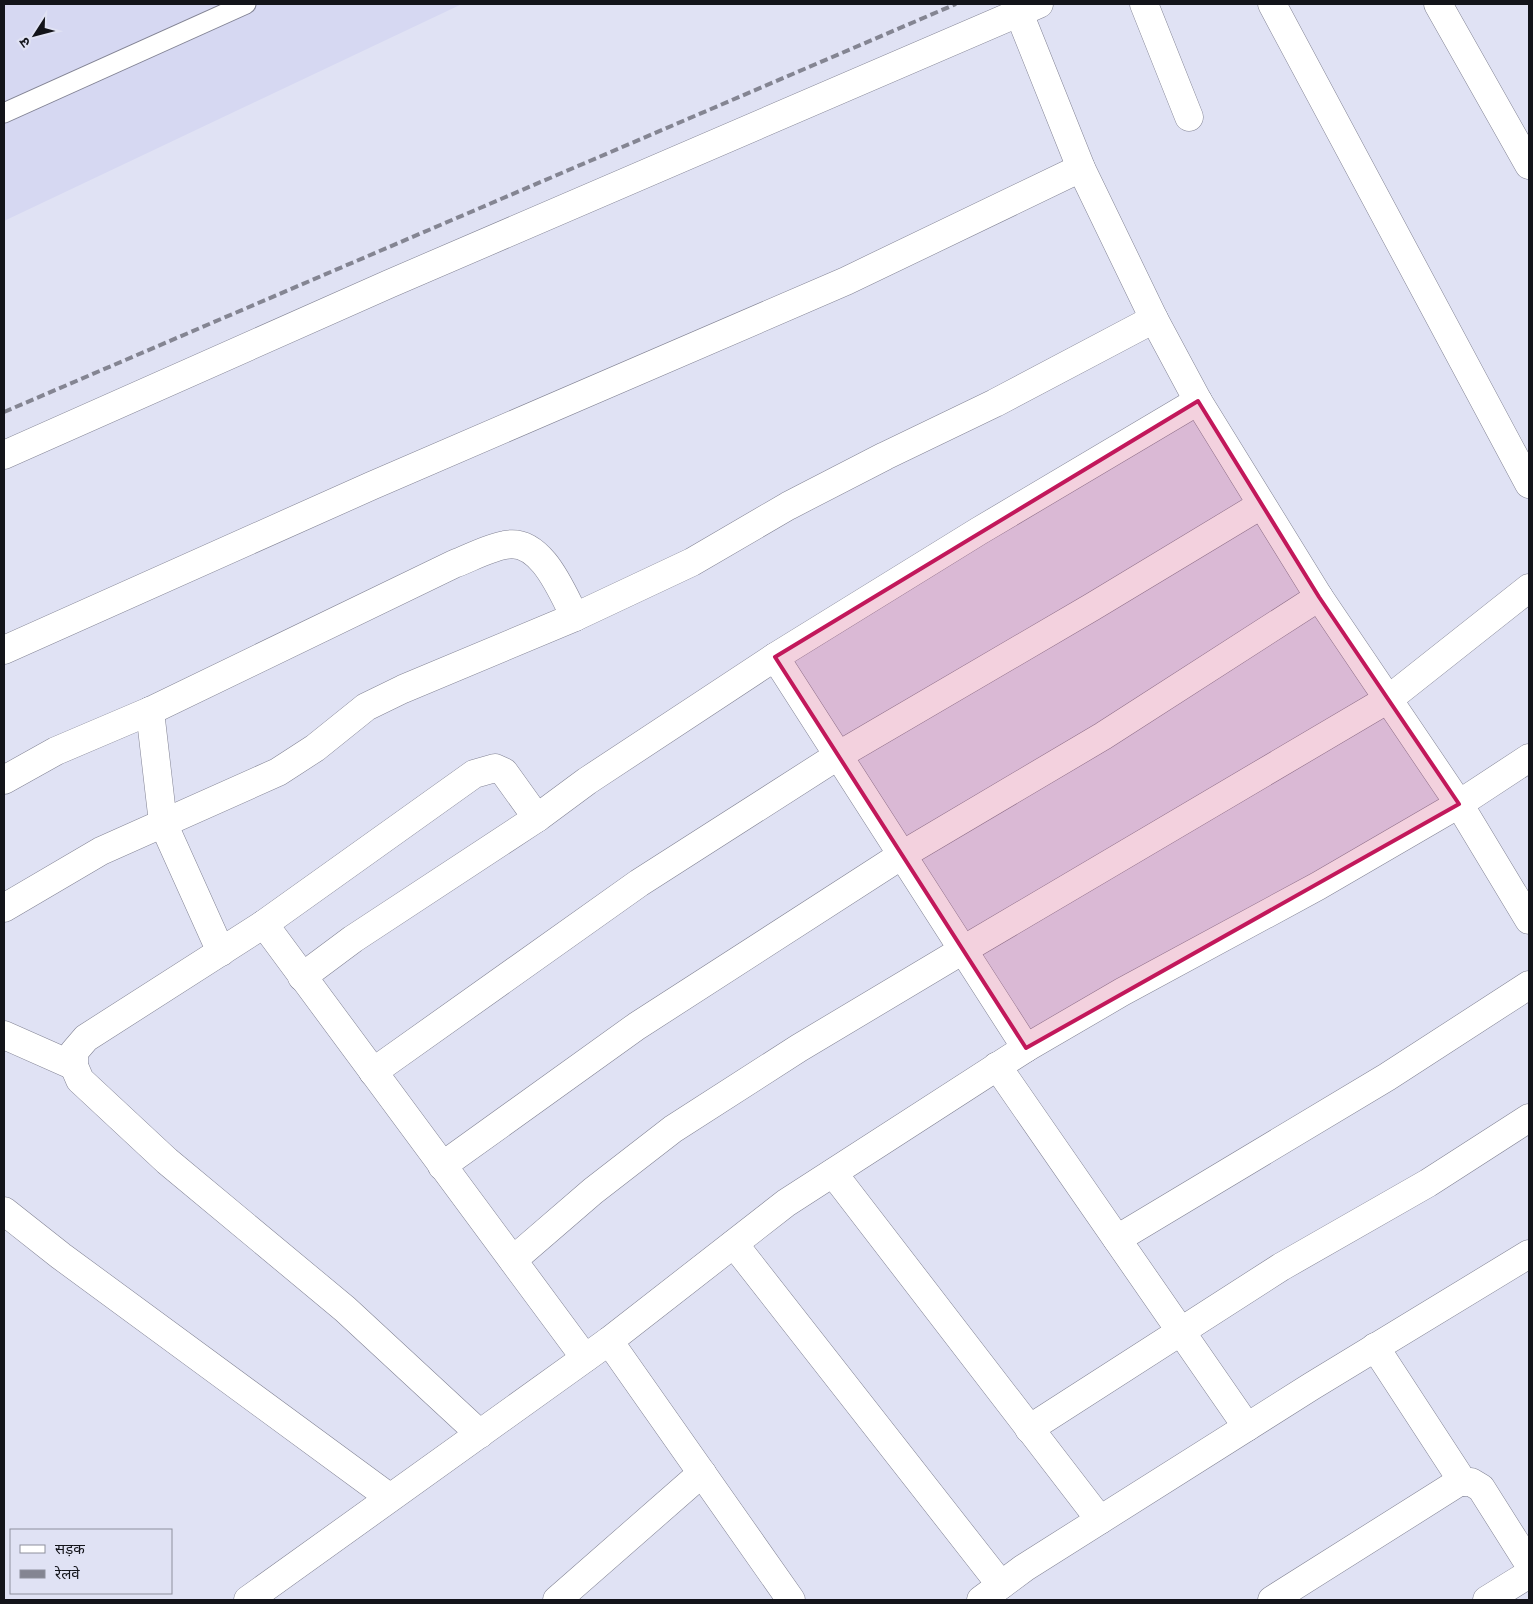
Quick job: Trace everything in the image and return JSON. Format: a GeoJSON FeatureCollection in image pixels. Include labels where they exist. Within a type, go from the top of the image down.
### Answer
{"type":"FeatureCollection","features":[{"type":"Feature","properties":{"kind":"street"},"geometry":{"type":"LineString","coordinates":[[1144,4],[1190,117]]}},
{"type":"Feature","properties":{"kind":"street"},"geometry":{"type":"LineString","coordinates":[[1272,4],[1529,484]]}},
{"type":"Feature","properties":{"kind":"street"},"geometry":{"type":"LineString","coordinates":[[1438,4],[1529,164]]}},
{"type":"Feature","properties":{"kind":"street"},"geometry":{"type":"LineString","coordinates":[[4,455],[389,284],[1029,8],[1082,168],[1154,319],[1198,401],[1319,597],[1390,698],[1459,804],[1529,920]]}},
{"type":"Feature","properties":{"kind":"street"},"geometry":{"type":"LineString","coordinates":[[4,650],[371,486],[846,281],[1082,168]]}},
{"type":"Feature","properties":{"kind":"street"},"geometry":{"type":"LineString","coordinates":[[4,908],[101,851],[278,772],[315,748],[342,725],[373,704],[403,689],[575,617],[692,562],[823,488],[995,403],[1154,319]]}},
{"type":"Feature","properties":{"kind":"street"},"geometry":{"type":"LineString","coordinates":[[302,977],[353,939],[537,818],[587,781],[775,657],[979,531],[1198,401]]}},
{"type":"Feature","properties":{"kind":"street"},"geometry":{"type":"LineString","coordinates":[[373,1072],[639,883],[839,755],[1092,607],[1261,505]]}},
{"type":"Feature","properties":{"kind":"street"},"geometry":{"type":"LineString","coordinates":[[4,780],[56,751],[150,711],[454,564],[506,544],[523,546],[538,555],[550,570],[575,617]]}},
{"type":"Feature","properties":{"kind":"street"},"geometry":{"type":"LineString","coordinates":[[513,1260],[593,1191],[673,1129],[800,1048],[963,950],[1390,698],[1529,588]]}},
{"type":"Feature","properties":{"kind":"street"},"geometry":{"type":"LineString","coordinates":[[442,1166],[636,1026],[902,855],[1103,736],[1319,597]]}},
{"type":"Feature","properties":{"kind":"street"},"geometry":{"type":"LineString","coordinates":[[775,657],[1026,1048]]}},
{"type":"Feature","properties":{"kind":"street"},"geometry":{"type":"LineString","coordinates":[[150,711],[163,823],[221,952]]}},
{"type":"Feature","properties":{"kind":"street"},"geometry":{"type":"LineString","coordinates":[[248,1600],[609,1341],[786,1203],[1026,1048],[1122,992],[1318,886],[1459,804],[1529,758]]}},
{"type":"Feature","properties":{"kind":"street"},"geometry":{"type":"LineString","coordinates":[[480,1434],[345,1309],[167,1161],[80,1080],[74,1066],[74,1052],[86,1038],[264,924],[474,774],[485,769],[495,768],[504,772],[537,818]]}},
{"type":"Feature","properties":{"kind":"street"},"geometry":{"type":"LineString","coordinates":[[264,924],[585,1358]]}},
{"type":"Feature","properties":{"kind":"street"},"geometry":{"type":"LineString","coordinates":[[1117,1239],[1387,1077],[1529,985]]}},
{"type":"Feature","properties":{"kind":"street"},"geometry":{"type":"LineString","coordinates":[[4,1035],[74,1066]]}},
{"type":"Feature","properties":{"kind":"street"},"geometry":{"type":"LineString","coordinates":[[997,1066],[1247,1427]]}},
{"type":"Feature","properties":{"kind":"street"},"geometry":{"type":"LineString","coordinates":[[1029,1429],[1180,1330],[1281,1267],[1428,1183],[1529,1118]]}},
{"type":"Feature","properties":{"kind":"street"},"geometry":{"type":"LineString","coordinates":[[833,1173],[1100,1520]]}},
{"type":"Feature","properties":{"kind":"street"},"geometry":{"type":"LineString","coordinates":[[4,1211],[61,1256],[389,1497]]}},
{"type":"Feature","properties":{"kind":"street"},"geometry":{"type":"LineString","coordinates":[[734,1244],[991,1593],[1100,1520],[1247,1427],[1529,1254]]}},
{"type":"Feature","properties":{"kind":"street"},"geometry":{"type":"LineString","coordinates":[[609,1341],[791,1600]]}},
{"type":"Feature","properties":{"kind":"street"},"geometry":{"type":"LineString","coordinates":[[1375,1347],[1463,1482]]}},
{"type":"Feature","properties":{"kind":"street"},"geometry":{"type":"LineString","coordinates":[[557,1600],[702,1473]]}},
{"type":"Feature","properties":{"kind":"street"},"geometry":{"type":"LineString","coordinates":[[1272,1600],[1446,1489],[1463,1482],[1471,1482],[1481,1488],[1529,1564]]}},
{"type":"Feature","properties":{"kind":"street"},"geometry":{"type":"LineString","coordinates":[[1487,1600],[1529,1574]]}},
{"type":"Feature","properties":{"kind":"lane"},"geometry":{"type":"LineString","coordinates":[[4,113],[246,4]]}},
{"type":"Feature","properties":{"kind":"highlighted area"},"geometry":{"type":"Polygon","coordinates":[[[1198,401],[1319,597],[1459,804],[1026,1048],[775,657],[1198,401]]]}},
{"type":"Feature","properties":{"kind":"shaded area"},"geometry":{"type":"Polygon","coordinates":[[[4,4],[462,4],[4,221],[4,4]]]}},
{"type":"Feature","properties":{"kind":"railway"},"geometry":{"type":"LineString","coordinates":[[4,412],[956,4]]}}]}
